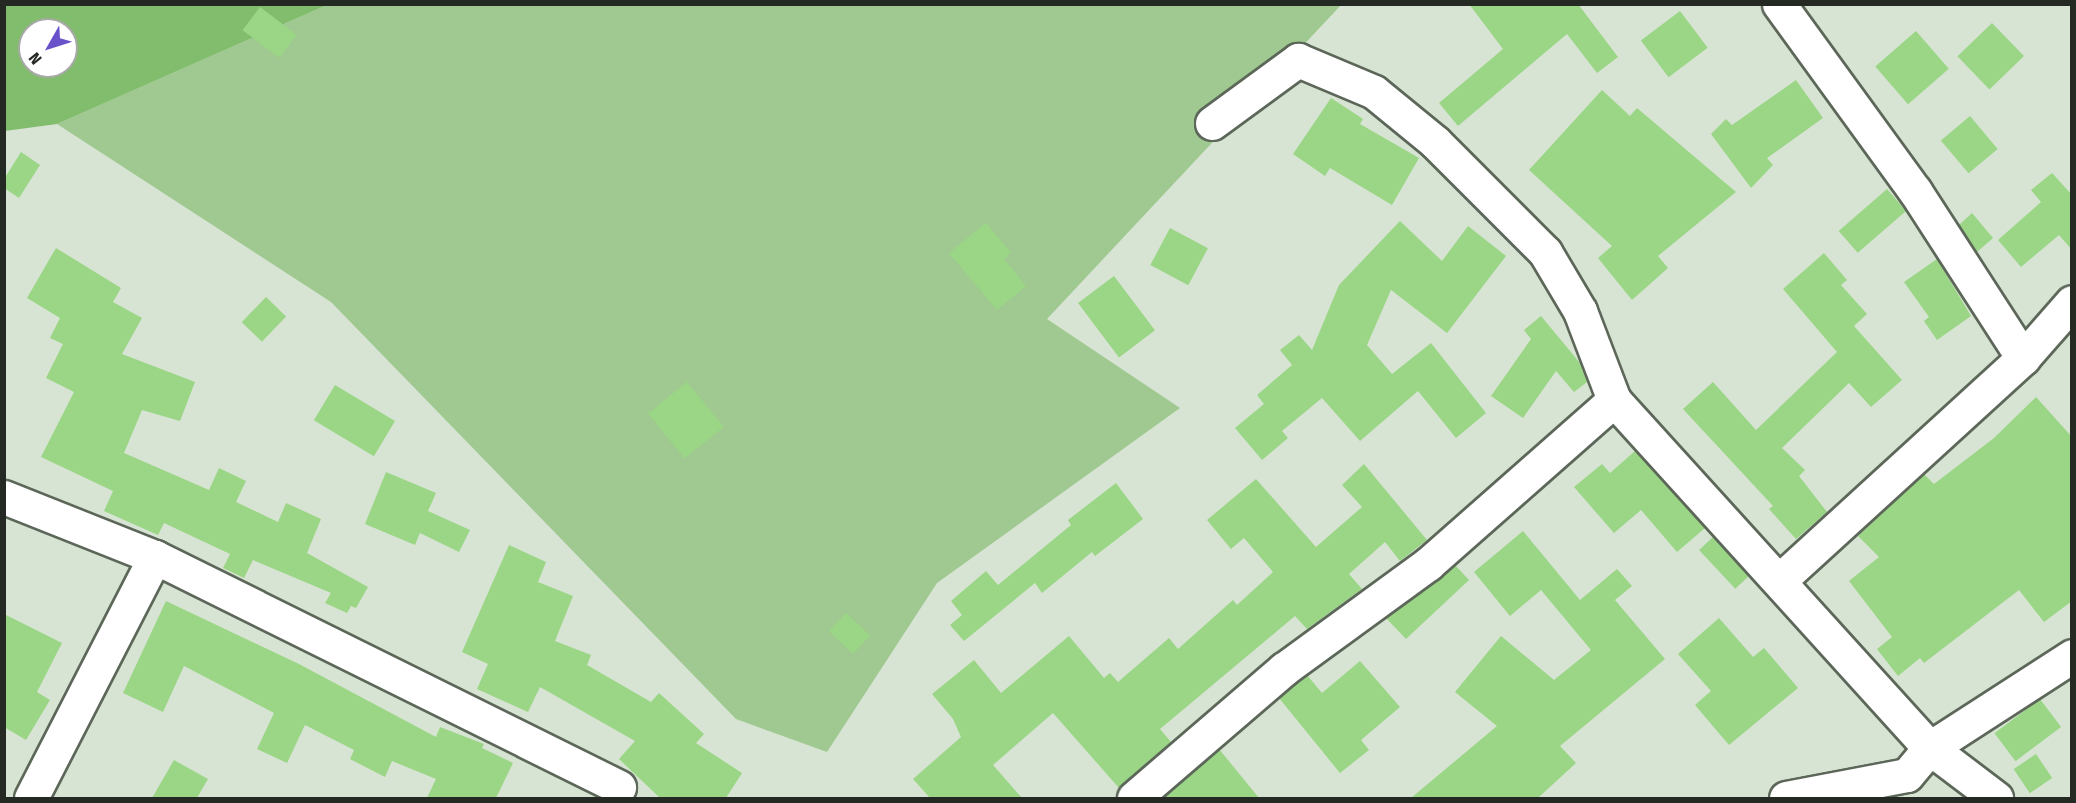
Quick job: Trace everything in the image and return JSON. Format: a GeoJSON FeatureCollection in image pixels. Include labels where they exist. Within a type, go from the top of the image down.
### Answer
{"type":"FeatureCollection","features":[{"type":"Feature","properties":{"kind":"street"},"geometry":{"type":"LineString","coordinates":[[1779,4],[1915,192],[2023,358]]}},
{"type":"Feature","properties":{"kind":"street"},"geometry":{"type":"LineString","coordinates":[[1212,123],[1298,60],[1374,92],[1435,142],[1545,252],[1580,311],[1614,400],[1780,580],[1930,748],[1996,798]]}},
{"type":"Feature","properties":{"kind":"street"},"geometry":{"type":"LineString","coordinates":[[1780,580],[2023,358],[2072,302]]}},
{"type":"Feature","properties":{"kind":"street"},"geometry":{"type":"LineString","coordinates":[[1134,798],[1284,669],[1428,564],[1614,400]]}},
{"type":"Feature","properties":{"kind":"street"},"geometry":{"type":"LineString","coordinates":[[4,496],[155,557],[620,787]]}},
{"type":"Feature","properties":{"kind":"street"},"geometry":{"type":"LineString","coordinates":[[31,798],[155,557]]}},
{"type":"Feature","properties":{"kind":"street"},"geometry":{"type":"LineString","coordinates":[[1786,798],[1907,775],[1930,748],[2072,656]]}},
{"type":"Feature","properties":{"kind":"green space"},"geometry":{"type":"Polygon","coordinates":[[[4,5],[327,5],[57,124],[5,131],[4,5]]]}},
{"type":"Feature","properties":{"kind":"green space"},"geometry":{"type":"Polygon","coordinates":[[[327,5],[1341,5],[1047,319],[1180,408],[937,583],[827,752],[736,719],[331,302],[57,124],[327,5]]]}},
{"type":"Feature","properties":{"kind":"building"},"geometry":{"type":"Polygon","coordinates":[[[1469,4],[1578,4],[1618,57],[1597,73],[1567,34],[1458,126],[1439,103],[1503,49],[1469,4]]]}},
{"type":"Feature","properties":{"kind":"building"},"geometry":{"type":"Polygon","coordinates":[[[260,7],[297,35],[279,58],[243,30],[260,7]]]}},
{"type":"Feature","properties":{"kind":"building"},"geometry":{"type":"Polygon","coordinates":[[[1680,11],[1708,48],[1669,77],[1641,40],[1680,11]]]}},
{"type":"Feature","properties":{"kind":"building"},"geometry":{"type":"Polygon","coordinates":[[[1992,23],[2024,56],[1989,89],[1957,56],[1992,23]]]}},
{"type":"Feature","properties":{"kind":"building"},"geometry":{"type":"Polygon","coordinates":[[[1916,31],[1949,69],[1908,104],[1875,66],[1916,31]]]}},
{"type":"Feature","properties":{"kind":"building"},"geometry":{"type":"Polygon","coordinates":[[[1796,80],[1823,118],[1767,158],[1773,165],[1751,188],[1711,134],[1726,119],[1732,125],[1796,80]]]}},
{"type":"Feature","properties":{"kind":"building"},"geometry":{"type":"Polygon","coordinates":[[[1602,90],[1630,116],[1637,108],[1736,192],[1658,256],[1668,268],[1632,300],[1598,258],[1612,246],[1529,170],[1602,90]]]}},
{"type":"Feature","properties":{"kind":"building"},"geometry":{"type":"Polygon","coordinates":[[[1331,98],[1363,119],[1360,124],[1419,158],[1392,205],[1330,168],[1325,176],[1293,154],[1331,98]]]}},
{"type":"Feature","properties":{"kind":"building"},"geometry":{"type":"Polygon","coordinates":[[[1970,116],[1998,149],[1969,173],[1941,140],[1970,116]]]}},
{"type":"Feature","properties":{"kind":"building"},"geometry":{"type":"Polygon","coordinates":[[[21,152],[40,165],[19,198],[4,188],[4,179],[21,152]]]}},
{"type":"Feature","properties":{"kind":"building"},"geometry":{"type":"Polygon","coordinates":[[[2052,173],[2072,195],[2072,250],[2059,235],[2021,267],[1998,240],[2041,202],[2031,190],[2052,173]]]}},
{"type":"Feature","properties":{"kind":"building"},"geometry":{"type":"Polygon","coordinates":[[[1887,189],[1906,211],[1858,253],[1839,231],[1887,189]]]}},
{"type":"Feature","properties":{"kind":"building"},"geometry":{"type":"Polygon","coordinates":[[[1972,213],[1993,238],[1977,252],[1959,225],[1972,213]]]}},
{"type":"Feature","properties":{"kind":"building"},"geometry":{"type":"Polygon","coordinates":[[[1400,221],[1442,261],[1468,226],[1506,256],[1447,333],[1391,290],[1367,345],[1392,374],[1431,343],[1486,413],[1456,438],[1418,391],[1360,441],[1322,398],[1282,431],[1288,438],[1262,460],[1235,428],[1264,404],[1257,395],[1292,365],[1280,350],[1299,335],[1312,350],[1339,285],[1400,221]]]}},
{"type":"Feature","properties":{"kind":"building"},"geometry":{"type":"Polygon","coordinates":[[[986,223],[1011,253],[1004,259],[1026,286],[997,310],[949,253],[986,223]]]}},
{"type":"Feature","properties":{"kind":"building"},"geometry":{"type":"Polygon","coordinates":[[[1170,228],[1208,248],[1188,285],[1150,265],[1170,228]]]}},
{"type":"Feature","properties":{"kind":"building"},"geometry":{"type":"Polygon","coordinates":[[[56,248],[121,288],[113,302],[142,318],[122,354],[195,382],[180,421],[142,410],[124,453],[209,490],[219,468],[246,481],[236,502],[278,522],[286,503],[321,519],[307,553],[368,587],[356,608],[351,606],[347,613],[325,603],[331,593],[253,560],[244,578],[223,568],[230,554],[164,523],[158,535],[104,511],[113,491],[41,457],[74,392],[46,378],[63,344],[50,338],[60,318],[27,298],[56,248]]]}},
{"type":"Feature","properties":{"kind":"building"},"geometry":{"type":"Polygon","coordinates":[[[1824,253],[1847,280],[1841,285],[1867,314],[1854,326],[1902,380],[1871,407],[1849,383],[1782,448],[1805,470],[1799,476],[1827,512],[1796,539],[1769,509],[1773,506],[1683,409],[1713,382],[1756,430],[1837,352],[1783,289],[1824,253]]]}},
{"type":"Feature","properties":{"kind":"building"},"geometry":{"type":"Polygon","coordinates":[[[1937,259],[1971,316],[1937,340],[1924,321],[1929,317],[1904,282],[1937,259]]]}},
{"type":"Feature","properties":{"kind":"building"},"geometry":{"type":"Polygon","coordinates":[[[1114,276],[1155,330],[1119,357],[1078,303],[1114,276]]]}},
{"type":"Feature","properties":{"kind":"building"},"geometry":{"type":"Polygon","coordinates":[[[266,297],[286,316],[262,342],[242,322],[266,297]]]}},
{"type":"Feature","properties":{"kind":"building"},"geometry":{"type":"Polygon","coordinates":[[[1541,316],[1580,363],[1587,382],[1574,392],[1556,371],[1523,418],[1491,396],[1531,339],[1524,330],[1541,316]]]}},
{"type":"Feature","properties":{"kind":"building"},"geometry":{"type":"Polygon","coordinates":[[[687,382],[724,427],[685,459],[648,413],[687,382]]]}},
{"type":"Feature","properties":{"kind":"building"},"geometry":{"type":"Polygon","coordinates":[[[335,385],[395,421],[374,456],[314,420],[335,385]]]}},
{"type":"Feature","properties":{"kind":"building"},"geometry":{"type":"Polygon","coordinates":[[[2036,397],[2072,437],[2072,601],[2044,622],[2019,590],[1924,663],[1920,658],[1898,676],[1877,649],[1892,637],[1849,581],[1879,557],[1858,536],[1924,474],[1934,484],[1994,438],[2036,397]]]}},
{"type":"Feature","properties":{"kind":"building"},"geometry":{"type":"Polygon","coordinates":[[[1635,451],[1705,528],[1677,552],[1641,510],[1614,533],[1574,487],[1602,464],[1610,473],[1635,451]]]}},
{"type":"Feature","properties":{"kind":"building"},"geometry":{"type":"Polygon","coordinates":[[[1364,464],[1427,540],[1400,561],[1385,542],[1349,574],[1362,589],[1307,629],[1295,616],[1160,729],[1171,742],[1119,788],[1053,713],[993,765],[1022,798],[930,798],[913,779],[961,737],[953,719],[932,694],[974,660],[1001,693],[1069,636],[1104,678],[1110,673],[1118,682],[1169,638],[1178,649],[1233,600],[1237,605],[1273,572],[1244,538],[1231,549],[1207,520],[1256,479],[1316,547],[1362,507],[1342,485],[1364,464]]]}},
{"type":"Feature","properties":{"kind":"building"},"geometry":{"type":"Polygon","coordinates":[[[386,472],[436,493],[428,511],[470,530],[459,552],[420,533],[415,545],[365,524],[386,472]]]}},
{"type":"Feature","properties":{"kind":"building"},"geometry":{"type":"Polygon","coordinates":[[[1116,483],[1143,519],[1095,556],[1092,552],[1042,593],[1035,583],[964,641],[950,625],[962,615],[951,601],[986,571],[998,585],[1071,525],[1068,520],[1116,483]]]}},
{"type":"Feature","properties":{"kind":"building"},"geometry":{"type":"Polygon","coordinates":[[[1523,531],[1580,600],[1617,569],[1632,586],[1615,600],[1665,659],[1560,746],[1576,763],[1538,798],[1411,798],[1497,726],[1455,692],[1501,636],[1554,680],[1591,650],[1541,590],[1510,616],[1474,572],[1523,531]]]}},
{"type":"Feature","properties":{"kind":"building"},"geometry":{"type":"Polygon","coordinates":[[[1713,537],[1749,576],[1735,589],[1699,550],[1713,537]]]}},
{"type":"Feature","properties":{"kind":"building"},"geometry":{"type":"Polygon","coordinates":[[[509,545],[546,562],[538,582],[573,596],[555,641],[591,655],[587,665],[651,702],[659,693],[704,734],[696,743],[742,773],[726,798],[660,798],[619,759],[635,741],[540,687],[528,712],[477,689],[488,664],[462,652],[509,545]]]}},
{"type":"Feature","properties":{"kind":"building"},"geometry":{"type":"Polygon","coordinates":[[[1455,565],[1469,580],[1406,639],[1386,618],[1455,565]]]}},
{"type":"Feature","properties":{"kind":"building"},"geometry":{"type":"Polygon","coordinates":[[[166,601],[299,664],[436,737],[440,727],[484,744],[482,748],[513,763],[496,798],[427,798],[436,779],[392,761],[385,777],[350,759],[354,750],[305,725],[287,763],[257,749],[274,713],[184,666],[163,712],[123,693],[166,601]]]}},
{"type":"Feature","properties":{"kind":"building"},"geometry":{"type":"Polygon","coordinates":[[[846,613],[870,636],[853,654],[829,631],[846,613]]]}},
{"type":"Feature","properties":{"kind":"building"},"geometry":{"type":"Polygon","coordinates":[[[4,614],[62,643],[37,692],[50,700],[26,740],[4,727],[4,614]]]}},
{"type":"Feature","properties":{"kind":"building"},"geometry":{"type":"Polygon","coordinates":[[[1719,618],[1753,657],[1764,648],[1798,688],[1729,745],[1695,705],[1711,691],[1678,654],[1719,618]]]}},
{"type":"Feature","properties":{"kind":"building"},"geometry":{"type":"Polygon","coordinates":[[[1360,661],[1400,707],[1361,740],[1369,750],[1340,773],[1279,698],[1307,675],[1322,693],[1360,661]]]}},
{"type":"Feature","properties":{"kind":"building"},"geometry":{"type":"Polygon","coordinates":[[[2040,699],[2061,727],[2016,761],[1994,733],[2040,699]]]}},
{"type":"Feature","properties":{"kind":"building"},"geometry":{"type":"Polygon","coordinates":[[[1219,749],[1259,798],[1162,798],[1219,749]]]}},
{"type":"Feature","properties":{"kind":"building"},"geometry":{"type":"Polygon","coordinates":[[[2036,754],[2052,778],[2030,793],[2014,769],[2036,754]]]}},
{"type":"Feature","properties":{"kind":"building"},"geometry":{"type":"Polygon","coordinates":[[[174,760],[208,779],[197,798],[152,798],[174,760]]]}}]}
